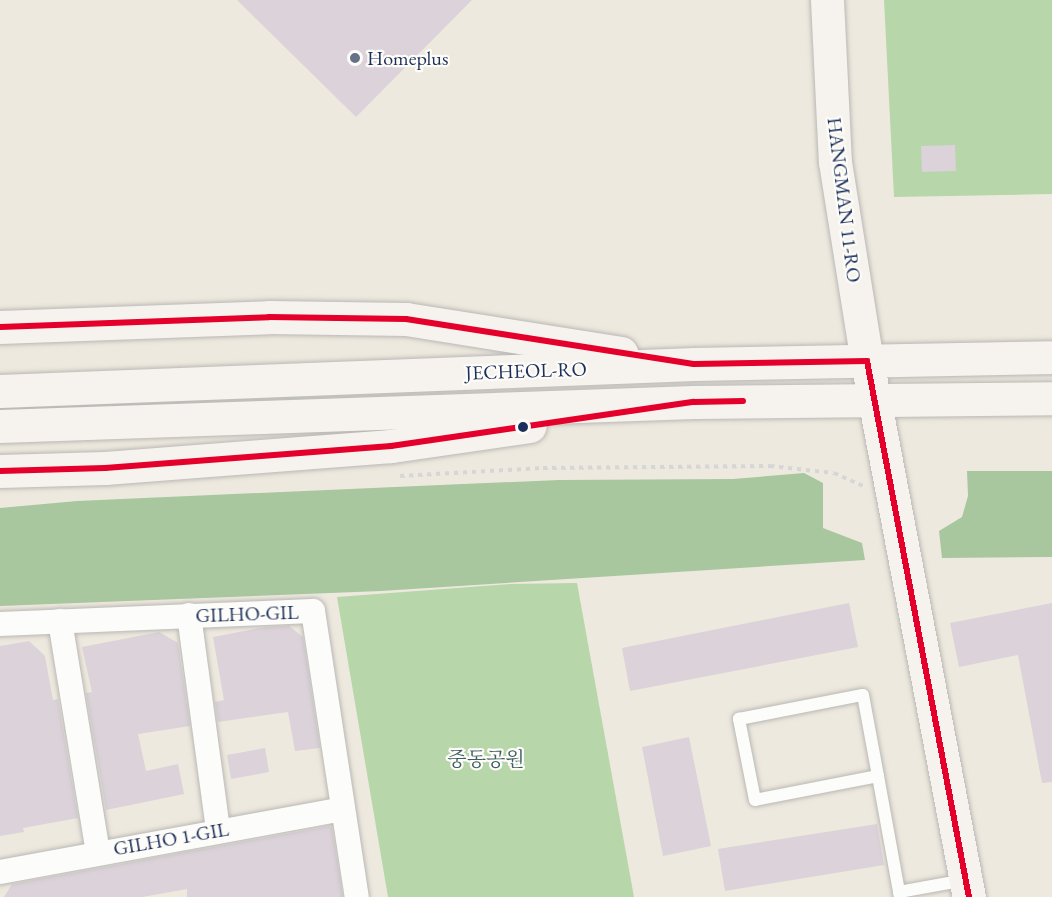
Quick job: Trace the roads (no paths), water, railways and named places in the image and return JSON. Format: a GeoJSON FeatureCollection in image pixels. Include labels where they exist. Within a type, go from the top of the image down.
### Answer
{"type":"FeatureCollection","features":[{"type":"Feature","properties":{"kind":"main road","name":"HANGMAN 11-RO"},"geometry":{"type":"LineString","coordinates":[[827,0],[835,162],[867,361],[968,888]]}},
{"type":"Feature","properties":{"kind":"main road"},"geometry":{"type":"LineString","coordinates":[[0,327],[269,317],[406,319],[694,364]]}},
{"type":"Feature","properties":{"kind":"main road","name":"JECHEOL-RO"},"geometry":{"type":"LineString","coordinates":[[0,391],[694,364],[1052,357]]}},
{"type":"Feature","properties":{"kind":"main road","name":"JECHEOL-RO"},"geometry":{"type":"LineString","coordinates":[[0,426],[694,402],[1052,398]]}},
{"type":"Feature","properties":{"kind":"main road"},"geometry":{"type":"LineString","coordinates":[[0,471],[105,468],[391,446],[694,402]]}},
{"type":"Feature","properties":{"kind":"street","name":"GILHO-GIL"},"geometry":{"type":"LineString","coordinates":[[0,624],[313,611],[357,897]]}},
{"type":"Feature","properties":{"kind":"street"},"geometry":{"type":"LineString","coordinates":[[189,615],[218,830]]}},
{"type":"Feature","properties":{"kind":"street"},"geometry":{"type":"LineString","coordinates":[[60,621],[98,852]]}},
{"type":"Feature","properties":{"kind":"street","name":"GILHO 1-GIL"},"geometry":{"type":"LineString","coordinates":[[0,872],[98,852],[342,809]]}},
{"type":"Feature","properties":{"kind":"lane"},"geometry":{"type":"LineString","coordinates":[[878,776],[755,800],[739,719],[863,695],[900,894],[968,888]]}},
{"type":"Feature","properties":{"kind":"place","name":"Homeplus"},"geometry":{"type":"Point","coordinates":[355,58]}},
{"type":"Feature","properties":{"kind":"park label","name":"중동공원"},"geometry":{"type":"Point","coordinates":[486,759]}}]}
